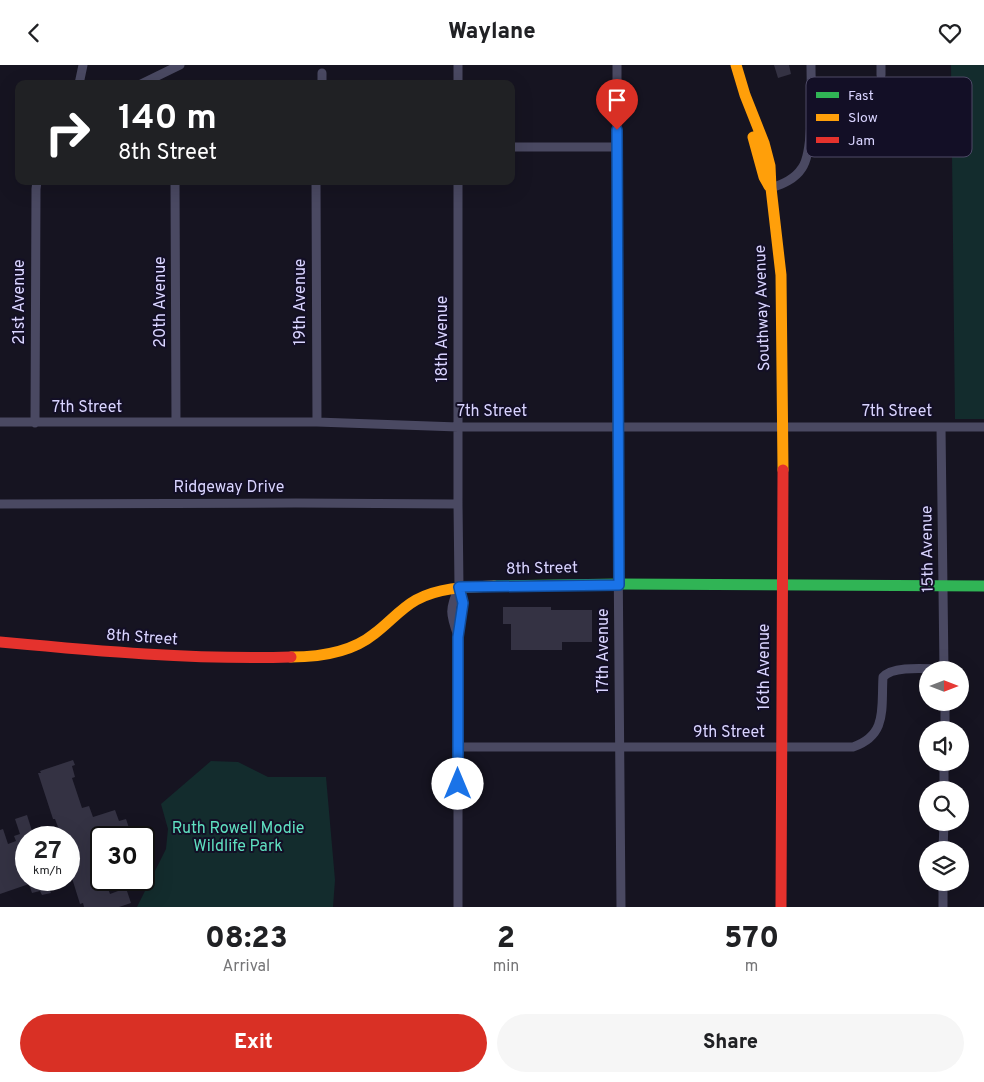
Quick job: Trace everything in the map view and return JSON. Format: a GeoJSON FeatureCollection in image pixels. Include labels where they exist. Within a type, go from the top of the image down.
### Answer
{"type":"FeatureCollection","features":[{"type":"Feature","properties":{"kind":"main road","name":"Southway Avenue"},"geometry":{"type":"LineString","coordinates":[[736,65],[758,156],[764,177],[771,188],[781,275],[783,427]]}},
{"type":"Feature","properties":{"kind":"main road","name":"16th Avenue"},"geometry":{"type":"LineString","coordinates":[[781,907],[783,427]]}},
{"type":"Feature","properties":{"kind":"main road","name":"8th Street"},"geometry":{"type":"LineString","coordinates":[[0,642],[140,655],[299,657],[322,655],[364,641],[400,611],[424,597],[459,587],[619,585],[984,586]]}},
{"type":"Feature","properties":{"kind":"street"},"geometry":{"type":"LineString","coordinates":[[80,80],[84,65]]}},
{"type":"Feature","properties":{"kind":"street"},"geometry":{"type":"LineString","coordinates":[[149,80],[180,65]]}},
{"type":"Feature","properties":{"kind":"street"},"geometry":{"type":"LineString","coordinates":[[458,65],[458,80]]}},
{"type":"Feature","properties":{"kind":"street","name":"17th Avenue"},"geometry":{"type":"LineString","coordinates":[[617,65],[617,427],[621,907]]}},
{"type":"Feature","properties":{"kind":"street"},"geometry":{"type":"LineString","coordinates":[[881,65],[881,75]]}},
{"type":"Feature","properties":{"kind":"street"},"geometry":{"type":"LineString","coordinates":[[322,73],[322,80]]}},
{"type":"Feature","properties":{"kind":"street"},"geometry":{"type":"LineString","coordinates":[[515,147],[617,147]]}},
{"type":"Feature","properties":{"kind":"street"},"geometry":{"type":"LineString","coordinates":[[771,188],[784,183],[798,173],[807,157]]}},
{"type":"Feature","properties":{"kind":"street","name":"21st Avenue"},"geometry":{"type":"LineString","coordinates":[[35,423],[37,185]]}},
{"type":"Feature","properties":{"kind":"street","name":"20th Avenue"},"geometry":{"type":"LineString","coordinates":[[175,185],[176,422]]}},
{"type":"Feature","properties":{"kind":"street","name":"19th Avenue"},"geometry":{"type":"LineString","coordinates":[[316,185],[316,422]]}},
{"type":"Feature","properties":{"kind":"street","name":"18th Avenue"},"geometry":{"type":"LineString","coordinates":[[458,185],[459,587],[451,605],[452,620],[458,637],[458,907]]}},
{"type":"Feature","properties":{"kind":"street","name":"7th Street"},"geometry":{"type":"LineString","coordinates":[[0,422],[316,422],[458,427],[984,427]]}},
{"type":"Feature","properties":{"kind":"street","name":"15th Avenue"},"geometry":{"type":"LineString","coordinates":[[941,427],[944,661]]}},
{"type":"Feature","properties":{"kind":"street","name":"Ridgeway Drive"},"geometry":{"type":"LineString","coordinates":[[0,504],[458,504]]}},
{"type":"Feature","properties":{"kind":"street","name":"9th Street"},"geometry":{"type":"LineString","coordinates":[[458,747],[853,747],[871,738],[880,726],[883,677],[887,672],[895,669],[919,669]]}},
{"type":"Feature","properties":{"kind":"street"},"geometry":{"type":"LineString","coordinates":[[943,891],[943,907]]}},
{"type":"Feature","properties":{"kind":"green space"},"geometry":{"type":"Polygon","coordinates":[[[951,65],[984,65],[984,419],[955,419],[952,157],[972,157],[972,77],[951,77],[951,65]]]}},
{"type":"Feature","properties":{"kind":"green space","name":"Ruth Rowell Modie Wildlife Park"},"geometry":{"type":"Polygon","coordinates":[[[211,761],[238,762],[268,777],[326,777],[335,880],[333,907],[137,907],[145,891],[155,891],[155,871],[166,849],[168,829],[161,804],[211,761]]]}},
{"type":"Feature","properties":{"kind":"building"},"geometry":{"type":"Polygon","coordinates":[[[774,65],[789,65],[791,74],[778,78],[774,65]]]}},
{"type":"Feature","properties":{"kind":"building"},"geometry":{"type":"Polygon","coordinates":[[[503,607],[551,607],[551,610],[592,610],[592,642],[562,642],[562,650],[511,650],[511,624],[503,624],[503,607]]]}},
{"type":"Feature","properties":{"kind":"building"},"geometry":{"type":"Polygon","coordinates":[[[73,760],[75,765],[72,766],[75,777],[72,778],[82,808],[89,806],[93,817],[115,810],[119,821],[126,819],[128,826],[90,826],[90,891],[109,891],[110,894],[118,891],[127,891],[131,903],[119,907],[84,907],[83,903],[80,904],[76,891],[80,891],[80,826],[58,826],[55,819],[53,819],[38,773],[41,773],[40,771],[73,760]]]}},
{"type":"Feature","properties":{"kind":"building"},"geometry":{"type":"Polygon","coordinates":[[[27,815],[30,826],[17,826],[15,819],[27,815]]]}},
{"type":"Feature","properties":{"kind":"building"},"geometry":{"type":"Polygon","coordinates":[[[3,829],[8,844],[15,841],[15,889],[0,894],[0,830],[3,829]]]}},
{"type":"Feature","properties":{"kind":"building"},"geometry":{"type":"Polygon","coordinates":[[[40,891],[50,891],[51,893],[42,895],[40,891]]]}},
{"type":"Feature","properties":{"kind":"traffic: fast"},"geometry":{"type":"LineString","coordinates":[[494,586],[619,584],[984,586]]}},
{"type":"Feature","properties":{"kind":"traffic: slow"},"geometry":{"type":"LineString","coordinates":[[736,65],[745,95],[764,143],[770,166],[781,275],[783,470]]}},
{"type":"Feature","properties":{"kind":"traffic: slow"},"geometry":{"type":"LineString","coordinates":[[753,137],[764,177],[769,186]]}},
{"type":"Feature","properties":{"kind":"traffic: slow"},"geometry":{"type":"LineString","coordinates":[[291,657],[335,652],[356,645],[374,634],[410,604],[435,592],[494,586]]}},
{"type":"Feature","properties":{"kind":"traffic: jam"},"geometry":{"type":"LineString","coordinates":[[781,907],[783,470]]}},
{"type":"Feature","properties":{"kind":"traffic: jam"},"geometry":{"type":"LineString","coordinates":[[0,642],[182,656],[291,657]]}},
{"type":"Feature","properties":{"kind":"route"},"geometry":{"type":"LineString","coordinates":[[458,784],[458,637],[462,621],[463,603],[459,587],[619,585],[617,130]]}}]}
